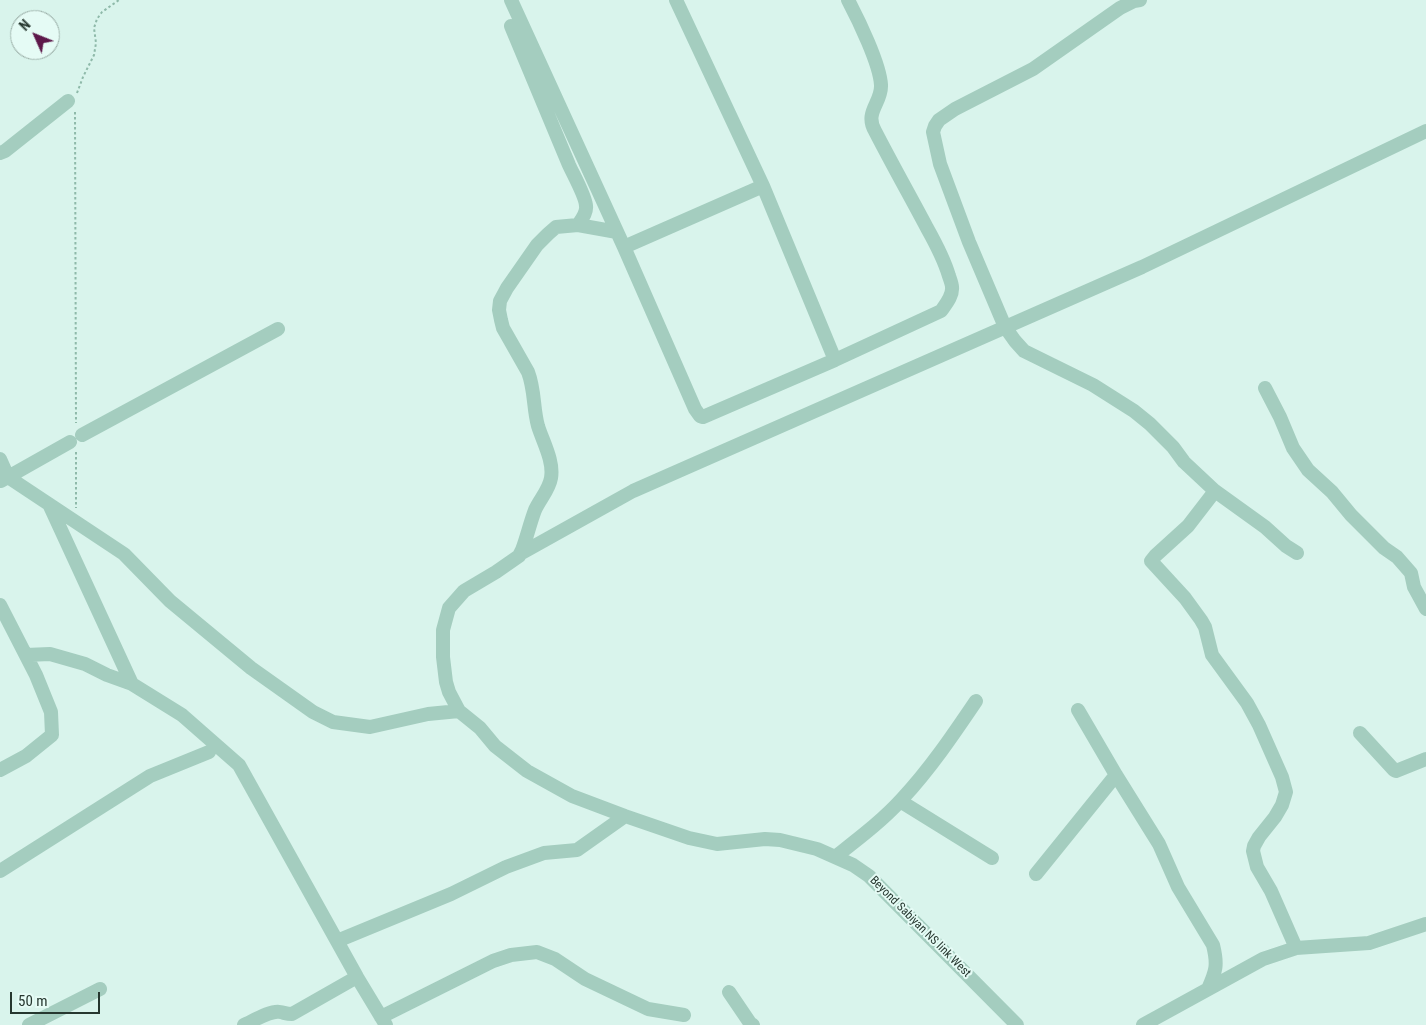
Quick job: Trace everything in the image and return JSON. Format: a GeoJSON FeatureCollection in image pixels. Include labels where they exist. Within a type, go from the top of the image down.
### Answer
{"type":"FeatureCollection","features":[{"type":"Feature","properties":{"kind":"street"},"geometry":{"type":"LineString","coordinates":[[511,0],[624,247],[694,409],[700,416],[706,416],[941,311],[948,301],[953,288],[945,261],[874,130],[871,119],[872,112],[881,84],[876,63],[848,0]]}},
{"type":"Feature","properties":{"kind":"street"},"geometry":{"type":"LineString","coordinates":[[676,0],[763,186],[835,360]]}},
{"type":"Feature","properties":{"kind":"street"},"geometry":{"type":"LineString","coordinates":[[1140,0],[1120,8],[1033,69],[956,108],[939,120],[933,132],[940,164],[969,242],[1005,327],[1024,351],[1093,385],[1134,411],[1150,424],[1173,447],[1184,462],[1215,491],[1297,553]]}},
{"type":"Feature","properties":{"kind":"street"},"geometry":{"type":"LineString","coordinates":[[511,26],[577,181],[586,207],[578,225]]}},
{"type":"Feature","properties":{"kind":"street"},"geometry":{"type":"LineString","coordinates":[[0,154],[73,103]]}},
{"type":"Feature","properties":{"kind":"street"},"geometry":{"type":"LineString","coordinates":[[0,459],[4,479],[49,504],[124,554],[178,607],[251,668],[313,712],[333,722],[370,727],[428,714],[459,711],[446,682],[443,657],[443,630],[449,608],[464,590],[496,572],[520,554],[633,491],[1142,267],[1426,131]]}},
{"type":"Feature","properties":{"kind":"street"},"geometry":{"type":"LineString","coordinates":[[624,247],[763,186]]}},
{"type":"Feature","properties":{"kind":"street"},"geometry":{"type":"LineString","coordinates":[[520,554],[534,513],[548,488],[551,469],[538,425],[531,380],[503,328],[499,310],[500,301],[507,288],[538,245],[556,227],[578,225],[617,232]]}},
{"type":"Feature","properties":{"kind":"street"},"geometry":{"type":"LineString","coordinates":[[4,479],[278,329]]}},
{"type":"Feature","properties":{"kind":"street"},"geometry":{"type":"LineString","coordinates":[[1265,388],[1293,448],[1308,470],[1411,573],[1414,587],[1426,609]]}},
{"type":"Feature","properties":{"kind":"street"},"geometry":{"type":"LineString","coordinates":[[1215,491],[1188,526],[1151,561],[1185,598],[1201,620],[1205,627],[1212,655],[1247,703],[1282,777],[1286,792],[1282,805],[1254,846],[1253,851],[1257,868],[1270,891],[1296,948]]}},
{"type":"Feature","properties":{"kind":"street"},"geometry":{"type":"LineString","coordinates":[[49,504],[132,684]]}},
{"type":"Feature","properties":{"kind":"street"},"geometry":{"type":"LineString","coordinates":[[0,605],[36,675],[50,712],[52,735],[26,756],[0,770]]}},
{"type":"Feature","properties":{"kind":"street"},"geometry":{"type":"LineString","coordinates":[[26,655],[50,654],[85,664],[107,675],[132,684],[182,715],[239,766],[383,1021],[493,961],[510,955],[537,952],[555,959],[585,979],[648,1009],[684,1015]]}},
{"type":"Feature","properties":{"kind":"street"},"geometry":{"type":"LineString","coordinates":[[835,857],[875,825],[900,801],[951,739],[976,701]]}},
{"type":"Feature","properties":{"kind":"street"},"geometry":{"type":"LineString","coordinates":[[1078,710],[1159,844],[1178,887],[1213,945],[1216,955],[1216,971],[1208,989]]}},
{"type":"Feature","properties":{"kind":"street","name":"Beyond Sabiyan NS link West"},"geometry":{"type":"LineString","coordinates":[[459,711],[480,728],[496,746],[527,771],[572,796],[689,838],[716,844],[765,839],[780,840],[817,849],[853,866],[869,876],[1017,1025]]}},
{"type":"Feature","properties":{"kind":"street"},"geometry":{"type":"LineString","coordinates":[[1360,733],[1396,771],[1426,759]]}},
{"type":"Feature","properties":{"kind":"street"},"geometry":{"type":"LineString","coordinates":[[0,871],[150,776],[209,752]]}},
{"type":"Feature","properties":{"kind":"street"},"geometry":{"type":"LineString","coordinates":[[1036,874],[1116,775]]}},
{"type":"Feature","properties":{"kind":"street"},"geometry":{"type":"LineString","coordinates":[[900,801],[992,858]]}},
{"type":"Feature","properties":{"kind":"street"},"geometry":{"type":"LineString","coordinates":[[338,941],[451,894],[506,866],[544,853],[577,850],[625,816]]}},
{"type":"Feature","properties":{"kind":"street"},"geometry":{"type":"LineString","coordinates":[[1143,1025],[1263,959],[1296,948],[1369,943],[1426,924]]}},
{"type":"Feature","properties":{"kind":"street"},"geometry":{"type":"LineString","coordinates":[[244,1025],[272,1013],[292,1014],[357,977]]}},
{"type":"Feature","properties":{"kind":"street"},"geometry":{"type":"LineString","coordinates":[[29,1025],[100,989]]}},
{"type":"Feature","properties":{"kind":"street"},"geometry":{"type":"LineString","coordinates":[[729,992],[753,1025]]}},
{"type":"Feature","properties":{"kind":"path"},"geometry":{"type":"LineString","coordinates":[[76,521],[73,103],[94,55],[96,44],[94,28],[97,19],[102,12],[119,0]]}}]}
